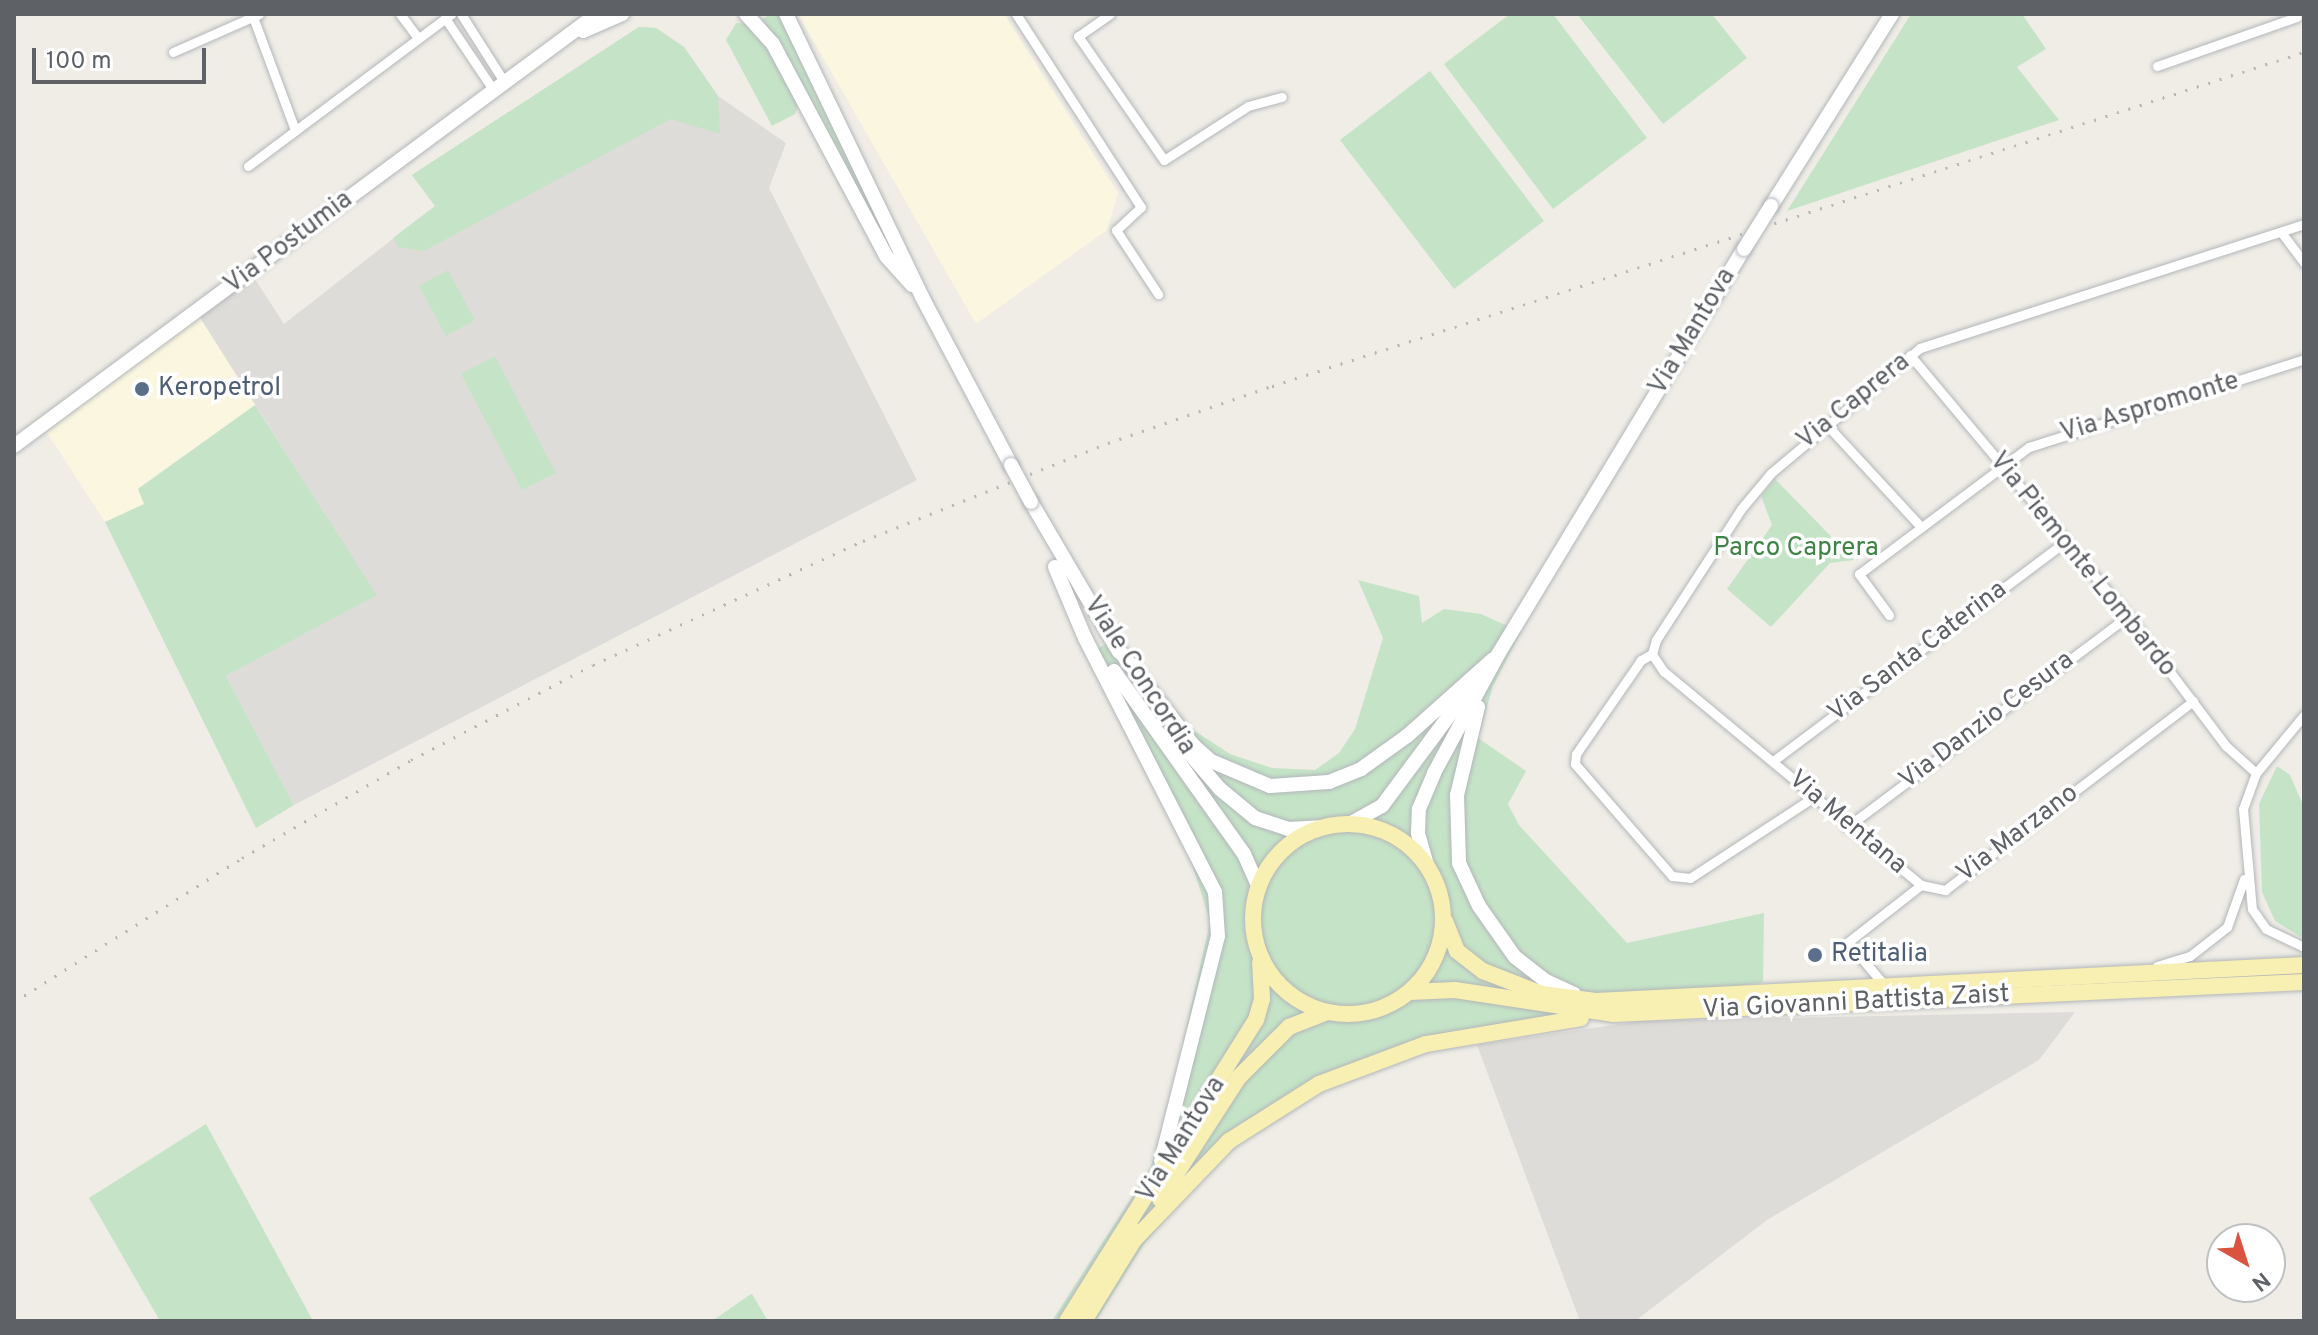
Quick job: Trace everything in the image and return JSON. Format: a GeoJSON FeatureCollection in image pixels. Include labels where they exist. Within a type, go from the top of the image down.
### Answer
{"type":"FeatureCollection","features":[{"type":"Feature","properties":{"kind":"main road","name":"Via Postumia"},"geometry":{"type":"LineString","coordinates":[[14,446],[597,14]]}},
{"type":"Feature","properties":{"kind":"main road","name":"Via Postumia"},"geometry":{"type":"LineString","coordinates":[[564,39],[622,14]]}},
{"type":"Feature","properties":{"kind":"main road","name":"Viale Concordia"},"geometry":{"type":"LineString","coordinates":[[746,14],[773,44],[886,256],[922,297]]}},
{"type":"Feature","properties":{"kind":"main road","name":"Viale Concordia"},"geometry":{"type":"LineString","coordinates":[[786,14],[922,297],[1031,502],[1115,645],[1184,748],[1237,805],[1279,827],[1321,827]]}},
{"type":"Feature","properties":{"kind":"main road","name":"Via Mantova"},"geometry":{"type":"LineString","coordinates":[[1499,653],[1744,249],[1892,14]]}},
{"type":"Feature","properties":{"kind":"main road","name":"Viale Concordia"},"geometry":{"type":"LineString","coordinates":[[1031,502],[1055,567],[1126,694],[1244,854],[1258,886]]}},
{"type":"Feature","properties":{"kind":"main road"},"geometry":{"type":"LineString","coordinates":[[1055,567],[1085,638],[1209,872],[1219,914],[1167,1148],[1132,1231]]}},
{"type":"Feature","properties":{"kind":"main road"},"geometry":{"type":"LineString","coordinates":[[1115,645],[1193,745],[1211,761],[1270,786],[1329,782],[1361,769],[1407,736],[1499,653]]}},
{"type":"Feature","properties":{"kind":"main road"},"geometry":{"type":"LineString","coordinates":[[1486,666],[1382,806],[1351,823],[1321,827],[1282,849],[1258,886],[1252,918],[1257,949],[1277,983],[1309,1006],[1328,1012],[1378,1009],[1410,992],[1434,960],[1445,921],[1418,833],[1419,809],[1499,653]]}},
{"type":"Feature","properties":{"kind":"main road"},"geometry":{"type":"LineString","coordinates":[[1485,684],[1457,795],[1459,863],[1485,916],[1515,957],[1544,980],[1596,1001]]}},
{"type":"Feature","properties":{"kind":"main road"},"geometry":{"type":"LineString","coordinates":[[1351,823],[1394,835],[1427,865]]}},
{"type":"Feature","properties":{"kind":"main road","name":"Via Giovanni Battista Zaist"},"geometry":{"type":"LineString","coordinates":[[1445,921],[1457,951],[1483,971],[1542,994],[1596,1001],[2304,965]]}},
{"type":"Feature","properties":{"kind":"main road","name":"Via Mantova"},"geometry":{"type":"LineString","coordinates":[[1084,1321],[1132,1231],[1256,1020],[1264,976],[1257,949]]}},
{"type":"Feature","properties":{"kind":"main road","name":"Via Giovanni Battista Zaist"},"geometry":{"type":"LineString","coordinates":[[1410,992],[1455,990],[1614,1014],[2304,982]]}},
{"type":"Feature","properties":{"kind":"main road","name":"Via Mantova"},"geometry":{"type":"LineString","coordinates":[[1067,1321],[1239,1077],[1289,1027],[1328,1012]]}},
{"type":"Feature","properties":{"kind":"main road"},"geometry":{"type":"LineString","coordinates":[[1132,1231],[1217,1150],[1319,1084],[1387,1056],[1472,1033],[1614,1014]]}},
{"type":"Feature","properties":{"kind":"street"},"geometry":{"type":"LineString","coordinates":[[400,14],[418,38]]}},
{"type":"Feature","properties":{"kind":"street"},"geometry":{"type":"LineString","coordinates":[[461,14],[500,87]]}},
{"type":"Feature","properties":{"kind":"street"},"geometry":{"type":"LineString","coordinates":[[1016,14],[1141,207],[1116,230],[1158,294]]}},
{"type":"Feature","properties":{"kind":"street"},"geometry":{"type":"LineString","coordinates":[[1110,14],[1078,36],[1164,160],[1248,106],[1282,97]]}},
{"type":"Feature","properties":{"kind":"street"},"geometry":{"type":"LineString","coordinates":[[173,52],[256,15],[295,130]]}},
{"type":"Feature","properties":{"kind":"street"},"geometry":{"type":"LineString","coordinates":[[248,166],[448,16],[500,87]]}},
{"type":"Feature","properties":{"kind":"street"},"geometry":{"type":"LineString","coordinates":[[2157,66],[2297,17]]}},
{"type":"Feature","properties":{"kind":"street","name":"Via Caprera"},"geometry":{"type":"LineString","coordinates":[[1814,797],[1690,878],[1672,876],[1575,764],[1576,754],[1641,660],[1652,654],[1664,626],[1741,509],[1771,473],[1910,355],[2304,224]]}},
{"type":"Feature","properties":{"kind":"street"},"geometry":{"type":"LineString","coordinates":[[2281,232],[2304,263]]}},
{"type":"Feature","properties":{"kind":"street","name":"Via Piemonte Lombardo"},"geometry":{"type":"LineString","coordinates":[[1910,355],[2063,543],[2128,616],[2226,746],[2256,773]]}},
{"type":"Feature","properties":{"kind":"street","name":"Via Aspromonte"},"geometry":{"type":"LineString","coordinates":[[1889,615],[1859,574],[2001,467],[2041,442],[2304,359]]}},
{"type":"Feature","properties":{"kind":"street"},"geometry":{"type":"LineString","coordinates":[[1826,424],[1921,527]]}},
{"type":"Feature","properties":{"kind":"street","name":"Via Santa Caterina"},"geometry":{"type":"LineString","coordinates":[[1773,761],[2063,543]]}},
{"type":"Feature","properties":{"kind":"street","name":"Via Danzio Cesura"},"geometry":{"type":"LineString","coordinates":[[1847,827],[2128,616]]}},
{"type":"Feature","properties":{"kind":"street"},"geometry":{"type":"LineString","coordinates":[[1652,654],[1664,672],[1773,761]]}},
{"type":"Feature","properties":{"kind":"street","name":"Via Marzano"},"geometry":{"type":"LineString","coordinates":[[1885,986],[1848,942],[1921,885],[1945,890],[2193,701]]}},
{"type":"Feature","properties":{"kind":"street"},"geometry":{"type":"LineString","coordinates":[[2304,716],[2256,773],[2243,809],[2245,871],[2252,909],[2266,929],[2304,947]]}},
{"type":"Feature","properties":{"kind":"street","name":"Via Mentana"},"geometry":{"type":"LineString","coordinates":[[1773,761],[1847,827],[1921,885]]}},
{"type":"Feature","properties":{"kind":"street"},"geometry":{"type":"LineString","coordinates":[[2118,974],[2190,956],[2214,939],[2238,904],[2245,871]]}},
{"type":"Feature","properties":{"kind":"shaded area"},"geometry":{"type":"Polygon","coordinates":[[[798,14],[1004,14],[1118,193],[1107,230],[976,324],[798,14]]]}},
{"type":"Feature","properties":{"kind":"shaded area"},"geometry":{"type":"Polygon","coordinates":[[[639,27],[656,28],[684,47],[718,96],[786,143],[769,188],[917,480],[294,805],[226,676],[376,595],[199,316],[253,276],[284,324],[435,206],[412,175],[639,27]]]}},
{"type":"Feature","properties":{"kind":"shaded area"},"geometry":{"type":"Polygon","coordinates":[[[199,316],[255,405],[138,488],[144,504],[105,522],[46,431],[199,316]]]}},
{"type":"Feature","properties":{"kind":"shaded area"},"geometry":{"type":"Polygon","coordinates":[[[2075,1012],[2039,1060],[1767,1220],[1635,1321],[1580,1321],[1477,1045],[1641,1021],[2075,1012]]]}},
{"type":"Feature","properties":{"kind":"green space"},"geometry":{"type":"Polygon","coordinates":[[[779,14],[864,182],[890,248],[762,19],[779,14]]]}},
{"type":"Feature","properties":{"kind":"green space"},"geometry":{"type":"Polygon","coordinates":[[[1510,14],[1553,14],[1647,138],[1553,209],[1444,64],[1510,14]]]}},
{"type":"Feature","properties":{"kind":"green space"},"geometry":{"type":"Polygon","coordinates":[[[1577,14],[1712,14],[1747,58],[1663,124],[1577,14]]]}},
{"type":"Feature","properties":{"kind":"green space"},"geometry":{"type":"Polygon","coordinates":[[[1911,14],[2022,14],[2046,49],[2017,67],[2059,120],[1787,211],[1911,14]]]}},
{"type":"Feature","properties":{"kind":"green space"},"geometry":{"type":"Polygon","coordinates":[[[736,23],[748,24],[767,46],[799,104],[795,114],[772,126],[726,40],[736,23]]]}},
{"type":"Feature","properties":{"kind":"green space"},"geometry":{"type":"Polygon","coordinates":[[[639,27],[656,28],[684,47],[718,96],[720,134],[671,119],[424,251],[398,247],[393,238],[435,206],[412,175],[639,27]]]}},
{"type":"Feature","properties":{"kind":"green space"},"geometry":{"type":"Polygon","coordinates":[[[1430,71],[1544,221],[1454,289],[1340,140],[1430,71]]]}},
{"type":"Feature","properties":{"kind":"green space"},"geometry":{"type":"Polygon","coordinates":[[[448,270],[475,320],[446,336],[419,286],[448,270]]]}},
{"type":"Feature","properties":{"kind":"green space"},"geometry":{"type":"Polygon","coordinates":[[[495,356],[556,473],[522,490],[461,374],[495,356]]]}},
{"type":"Feature","properties":{"kind":"green space"},"geometry":{"type":"Polygon","coordinates":[[[255,405],[377,595],[226,676],[294,805],[256,828],[105,522],[144,504],[138,489],[255,405]]]}},
{"type":"Feature","properties":{"kind":"green space","name":"Parco Caprera"},"geometry":{"type":"Polygon","coordinates":[[[1775,479],[1854,560],[1830,563],[1771,627],[1727,589],[1772,525],[1761,496],[1775,479]]]}},
{"type":"Feature","properties":{"kind":"green space"},"geometry":{"type":"Polygon","coordinates":[[[1358,580],[1419,596],[1422,623],[1444,609],[1481,614],[1521,632],[1493,686],[1478,738],[1526,771],[1508,804],[1519,825],[1627,943],[1764,913],[1763,982],[1437,1035],[1252,1118],[1144,1244],[1096,1321],[1052,1321],[1148,1172],[1161,1141],[1210,922],[1187,847],[1096,649],[1106,644],[1195,731],[1230,754],[1272,768],[1315,770],[1339,753],[1355,729],[1383,638],[1358,580]]]}},
{"type":"Feature","properties":{"kind":"green space"},"geometry":{"type":"Polygon","coordinates":[[[2277,766],[2290,775],[2304,807],[2304,939],[2275,921],[2262,892],[2259,804],[2277,766]]]}},
{"type":"Feature","properties":{"kind":"green space"},"geometry":{"type":"Polygon","coordinates":[[[206,1124],[313,1321],[160,1321],[89,1198],[206,1124]]]}},
{"type":"Feature","properties":{"kind":"green space"},"geometry":{"type":"Polygon","coordinates":[[[751,1294],[768,1321],[712,1321],[751,1294]]]}},
{"type":"Feature","properties":{"kind":"railway"},"geometry":{"type":"LineString","coordinates":[[14,1002],[242,858],[411,760],[593,665],[863,541],[1108,443],[1272,386],[2304,52]]}},
{"type":"Feature","properties":{"kind":"place","name":"Keropetrol"},"geometry":{"type":"Point","coordinates":[142,389]}},
{"type":"Feature","properties":{"kind":"place","name":"Retitalia"},"geometry":{"type":"Point","coordinates":[1815,955]}}]}
